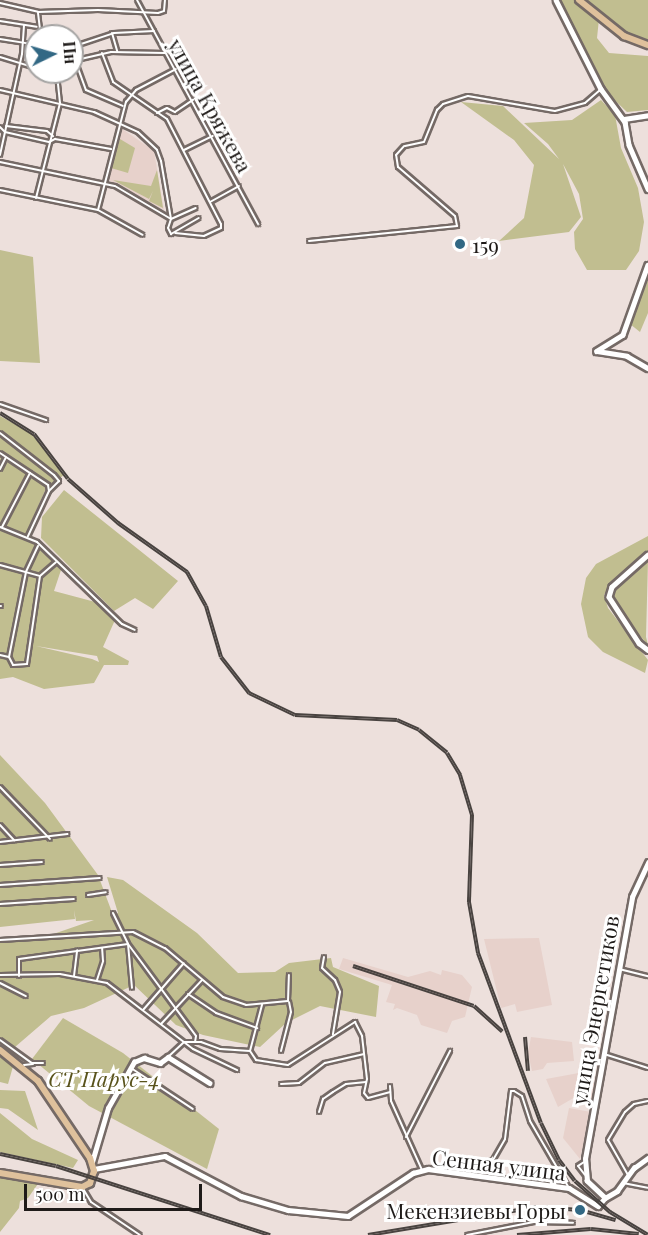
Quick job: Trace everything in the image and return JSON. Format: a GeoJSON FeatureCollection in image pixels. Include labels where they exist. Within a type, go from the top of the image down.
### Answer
{"type":"FeatureCollection","features":[{"type":"Feature","properties":{"kind":"main road"},"geometry":{"type":"LineString","coordinates":[[556,0],[601,89],[624,119],[630,149],[648,189]]}},
{"type":"Feature","properties":{"kind":"main road"},"geometry":{"type":"LineString","coordinates":[[579,0],[624,36],[648,45]]}},
{"type":"Feature","properties":{"kind":"main road"},"geometry":{"type":"LineString","coordinates":[[619,112],[632,116]]}},
{"type":"Feature","properties":{"kind":"main road"},"geometry":{"type":"LineString","coordinates":[[624,119],[648,114]]}},
{"type":"Feature","properties":{"kind":"main road"},"geometry":{"type":"LineString","coordinates":[[627,131],[632,116]]}},
{"type":"Feature","properties":{"kind":"main road"},"geometry":{"type":"LineString","coordinates":[[648,265],[623,334],[597,351],[627,356],[648,368]]}},
{"type":"Feature","properties":{"kind":"main road"},"geometry":{"type":"LineString","coordinates":[[648,555],[612,588],[609,597],[639,643],[648,650]]}},
{"type":"Feature","properties":{"kind":"main road","name":"улица Энергетиков"},"geometry":{"type":"LineString","coordinates":[[605,1198],[585,1174],[584,1165],[632,897],[648,862]]}},
{"type":"Feature","properties":{"kind":"main road"},"geometry":{"type":"LineString","coordinates":[[0,1050],[38,1081],[93,1165]]}},
{"type":"Feature","properties":{"kind":"main road"},"geometry":{"type":"LineString","coordinates":[[0,1173],[82,1187],[90,1183],[108,1108],[131,1068],[140,1059],[160,1063],[168,1057],[210,1083]]}},
{"type":"Feature","properties":{"kind":"main road","name":"Сенная улица"},"geometry":{"type":"LineString","coordinates":[[93,1165],[165,1156],[242,1196],[288,1210],[348,1216],[422,1170],[568,1188],[598,1206],[605,1198]]}},
{"type":"Feature","properties":{"kind":"main road"},"geometry":{"type":"LineString","coordinates":[[605,1198],[648,1158]]}},
{"type":"Feature","properties":{"kind":"street"},"geometry":{"type":"LineString","coordinates":[[20,0],[20,8]]}},
{"type":"Feature","properties":{"kind":"street","name":"улица Кряжева"},"geometry":{"type":"LineString","coordinates":[[137,0],[213,136],[258,224]]}},
{"type":"Feature","properties":{"kind":"street"},"geometry":{"type":"LineString","coordinates":[[0,3],[39,12],[143,13],[164,11],[165,0]]}},
{"type":"Feature","properties":{"kind":"street"},"geometry":{"type":"LineString","coordinates":[[37,24],[39,12]]}},
{"type":"Feature","properties":{"kind":"street"},"geometry":{"type":"LineString","coordinates":[[0,21],[24,25],[20,63],[2,127],[0,155]]}},
{"type":"Feature","properties":{"kind":"street"},"geometry":{"type":"LineString","coordinates":[[84,43],[112,33],[154,31]]}},
{"type":"Feature","properties":{"kind":"street"},"geometry":{"type":"LineString","coordinates":[[112,33],[117,52]]}},
{"type":"Feature","properties":{"kind":"street"},"geometry":{"type":"LineString","coordinates":[[0,39],[23,44]]}},
{"type":"Feature","properties":{"kind":"street"},"geometry":{"type":"LineString","coordinates":[[84,58],[117,52],[165,53]]}},
{"type":"Feature","properties":{"kind":"street"},"geometry":{"type":"LineString","coordinates":[[0,90],[60,103],[118,121],[157,150],[171,219],[168,231],[204,236],[221,228],[167,119],[130,96],[113,82],[102,53]]}},
{"type":"Feature","properties":{"kind":"street"},"geometry":{"type":"LineString","coordinates":[[0,57],[24,64]]}},
{"type":"Feature","properties":{"kind":"street"},"geometry":{"type":"LineString","coordinates":[[98,210],[118,121],[124,106],[130,96],[176,69]]}},
{"type":"Feature","properties":{"kind":"street"},"geometry":{"type":"LineString","coordinates":[[84,79],[90,93],[124,106]]}},
{"type":"Feature","properties":{"kind":"street"},"geometry":{"type":"LineString","coordinates":[[36,198],[60,103],[58,84]]}},
{"type":"Feature","properties":{"kind":"street"},"geometry":{"type":"LineString","coordinates":[[309,241],[457,226],[455,216],[398,167],[396,155],[405,146],[424,142],[437,110],[443,104],[468,96],[555,111],[585,103],[601,89]]}},
{"type":"Feature","properties":{"kind":"street"},"geometry":{"type":"LineString","coordinates":[[157,113],[167,108],[175,112],[193,100]]}},
{"type":"Feature","properties":{"kind":"street"},"geometry":{"type":"LineString","coordinates":[[2,127],[8,123],[47,131],[53,138],[111,149]]}},
{"type":"Feature","properties":{"kind":"street"},"geometry":{"type":"LineString","coordinates":[[2,127],[5,132],[49,141],[53,138]]}},
{"type":"Feature","properties":{"kind":"street"},"geometry":{"type":"LineString","coordinates":[[184,150],[213,136]]}},
{"type":"Feature","properties":{"kind":"street"},"geometry":{"type":"LineString","coordinates":[[0,162],[103,183],[128,193],[171,219]]}},
{"type":"Feature","properties":{"kind":"street"},"geometry":{"type":"LineString","coordinates":[[210,202],[239,186]]}},
{"type":"Feature","properties":{"kind":"street"},"geometry":{"type":"LineString","coordinates":[[0,190],[98,210],[144,235]]}},
{"type":"Feature","properties":{"kind":"street"},"geometry":{"type":"LineString","coordinates":[[171,219],[196,208]]}},
{"type":"Feature","properties":{"kind":"street"},"geometry":{"type":"LineString","coordinates":[[176,233],[199,218]]}},
{"type":"Feature","properties":{"kind":"street"},"geometry":{"type":"LineString","coordinates":[[0,404],[46,420]]}},
{"type":"Feature","properties":{"kind":"street"},"geometry":{"type":"LineString","coordinates":[[0,433],[59,481],[49,491],[28,536]]}},
{"type":"Feature","properties":{"kind":"street"},"geometry":{"type":"LineString","coordinates":[[0,453],[30,473],[49,491]]}},
{"type":"Feature","properties":{"kind":"street"},"geometry":{"type":"LineString","coordinates":[[0,469],[6,457]]}},
{"type":"Feature","properties":{"kind":"street"},"geometry":{"type":"LineString","coordinates":[[30,473],[1,527],[28,536],[122,624],[135,630]]}},
{"type":"Feature","properties":{"kind":"street"},"geometry":{"type":"LineString","coordinates":[[38,546],[26,572],[9,657],[13,665],[27,664],[40,576],[56,562]]}},
{"type":"Feature","properties":{"kind":"street"},"geometry":{"type":"LineString","coordinates":[[0,566],[40,576]]}},
{"type":"Feature","properties":{"kind":"street"},"geometry":{"type":"LineString","coordinates":[[0,655],[9,657]]}},
{"type":"Feature","properties":{"kind":"street"},"geometry":{"type":"LineString","coordinates":[[0,787],[50,838]]}},
{"type":"Feature","properties":{"kind":"street"},"geometry":{"type":"LineString","coordinates":[[0,825],[15,841]]}},
{"type":"Feature","properties":{"kind":"street"},"geometry":{"type":"LineString","coordinates":[[0,842],[50,838],[68,834]]}},
{"type":"Feature","properties":{"kind":"street"},"geometry":{"type":"LineString","coordinates":[[0,866],[42,862]]}},
{"type":"Feature","properties":{"kind":"street"},"geometry":{"type":"LineString","coordinates":[[0,885],[100,878]]}},
{"type":"Feature","properties":{"kind":"street"},"geometry":{"type":"LineString","coordinates":[[88,895],[106,892]]}},
{"type":"Feature","properties":{"kind":"street"},"geometry":{"type":"LineString","coordinates":[[0,904],[74,899]]}},
{"type":"Feature","properties":{"kind":"street"},"geometry":{"type":"LineString","coordinates":[[113,912],[128,944],[196,1036],[195,1042]]}},
{"type":"Feature","properties":{"kind":"street"},"geometry":{"type":"LineString","coordinates":[[0,940],[120,930],[157,943],[202,980],[238,1004],[262,1005],[288,1001]]}},
{"type":"Feature","properties":{"kind":"street"},"geometry":{"type":"LineString","coordinates":[[20,976],[19,959],[128,944]]}},
{"type":"Feature","properties":{"kind":"street"},"geometry":{"type":"LineString","coordinates":[[128,944],[132,988]]}},
{"type":"Feature","properties":{"kind":"street"},"geometry":{"type":"LineString","coordinates":[[97,980],[103,961],[102,947]]}},
{"type":"Feature","properties":{"kind":"street"},"geometry":{"type":"LineString","coordinates":[[74,976],[78,950]]}},
{"type":"Feature","properties":{"kind":"street"},"geometry":{"type":"LineString","coordinates":[[324,957],[322,968],[335,980],[340,992],[333,1034]]}},
{"type":"Feature","properties":{"kind":"street"},"geometry":{"type":"LineString","coordinates":[[142,1010],[160,986],[184,963]]}},
{"type":"Feature","properties":{"kind":"street"},"geometry":{"type":"LineString","coordinates":[[620,969],[648,975]]}},
{"type":"Feature","properties":{"kind":"street"},"geometry":{"type":"LineString","coordinates":[[0,975],[74,976],[107,983],[184,1042],[237,1070]]}},
{"type":"Feature","properties":{"kind":"street"},"geometry":{"type":"LineString","coordinates":[[281,1051],[291,1012],[288,1001],[289,975]]}},
{"type":"Feature","properties":{"kind":"street"},"geometry":{"type":"LineString","coordinates":[[161,1024],[202,980]]}},
{"type":"Feature","properties":{"kind":"street"},"geometry":{"type":"LineString","coordinates":[[0,983],[26,996]]}},
{"type":"Feature","properties":{"kind":"street"},"geometry":{"type":"LineString","coordinates":[[188,993],[216,1013],[256,1028]]}},
{"type":"Feature","properties":{"kind":"street"},"geometry":{"type":"LineString","coordinates":[[262,1005],[252,1052],[256,1060],[288,1065],[355,1022],[360,1029],[366,1082],[364,1093],[368,1098],[390,1092]]}},
{"type":"Feature","properties":{"kind":"street"},"geometry":{"type":"LineString","coordinates":[[0,1040],[36,1064]]}},
{"type":"Feature","properties":{"kind":"street"},"geometry":{"type":"LineString","coordinates":[[168,1057],[176,1045],[184,1042],[252,1052]]}},
{"type":"Feature","properties":{"kind":"street"},"geometry":{"type":"LineString","coordinates":[[406,1137],[450,1051]]}},
{"type":"Feature","properties":{"kind":"street"},"geometry":{"type":"LineString","coordinates":[[281,1084],[299,1083],[325,1064],[363,1054]]}},
{"type":"Feature","properties":{"kind":"street"},"geometry":{"type":"LineString","coordinates":[[604,1054],[648,1068]]}},
{"type":"Feature","properties":{"kind":"street"},"geometry":{"type":"LineString","coordinates":[[24,1065],[43,1063]]}},
{"type":"Feature","properties":{"kind":"street"},"geometry":{"type":"LineString","coordinates":[[131,1068],[193,1109]]}},
{"type":"Feature","properties":{"kind":"street"},"geometry":{"type":"LineString","coordinates":[[319,1112],[321,1103],[346,1083],[366,1082]]}},
{"type":"Feature","properties":{"kind":"street"},"geometry":{"type":"LineString","coordinates":[[390,1086],[406,1137],[422,1170]]}},
{"type":"Feature","properties":{"kind":"street"},"geometry":{"type":"LineString","coordinates":[[481,1165],[494,1160],[505,1139],[511,1091],[514,1091],[522,1096],[530,1121],[568,1188]]}},
{"type":"Feature","properties":{"kind":"street"},"geometry":{"type":"LineString","coordinates":[[628,1175],[608,1140],[625,1112],[634,1104],[648,1101]]}},
{"type":"Feature","properties":{"kind":"street"},"geometry":{"type":"LineString","coordinates":[[623,1183],[648,1188]]}},
{"type":"Feature","properties":{"kind":"street"},"geometry":{"type":"LineString","coordinates":[[82,1187],[91,1202],[140,1235]]}},
{"type":"Feature","properties":{"kind":"street"},"geometry":{"type":"LineString","coordinates":[[467,1235],[534,1222],[573,1223]]}},
{"type":"Feature","properties":{"kind":"shaded area"},"geometry":{"type":"Polygon","coordinates":[[[121,128],[154,151],[164,210],[110,181],[108,175],[121,128]]]}},
{"type":"Feature","properties":{"kind":"shaded area"},"geometry":{"type":"Polygon","coordinates":[[[539,938],[552,1005],[517,1012],[515,1004],[501,1008],[484,939],[539,938]]]}},
{"type":"Feature","properties":{"kind":"shaded area"},"geometry":{"type":"Polygon","coordinates":[[[343,958],[408,977],[430,971],[441,975],[442,970],[462,975],[472,987],[465,1017],[452,1021],[447,1033],[421,1025],[417,1015],[397,1008],[393,1010],[395,1004],[386,1002],[392,985],[339,969],[343,958]]]}},
{"type":"Feature","properties":{"kind":"shaded area"},"geometry":{"type":"Polygon","coordinates":[[[531,1037],[572,1042],[574,1061],[547,1063],[543,1069],[532,1071],[528,1053],[531,1037]]]}},
{"type":"Feature","properties":{"kind":"shaded area"},"geometry":{"type":"Polygon","coordinates":[[[595,1070],[593,1098],[577,1096],[558,1107],[546,1079],[595,1070]]]}},
{"type":"Feature","properties":{"kind":"shaded area"},"geometry":{"type":"Polygon","coordinates":[[[569,1108],[591,1112],[580,1159],[563,1138],[569,1108]]]}},
{"type":"Feature","properties":{"kind":"green space"},"geometry":{"type":"Polygon","coordinates":[[[559,0],[575,0],[599,19],[597,38],[609,53],[648,56],[648,110],[627,112],[604,90],[559,0]]]}},
{"type":"Feature","properties":{"kind":"green space"},"geometry":{"type":"Polygon","coordinates":[[[585,0],[648,0],[648,40],[634,37],[585,0]]]}},
{"type":"Feature","properties":{"kind":"green space"},"geometry":{"type":"Polygon","coordinates":[[[601,100],[615,115],[621,148],[638,188],[644,222],[639,251],[626,270],[587,270],[575,249],[574,232],[583,219],[579,194],[563,164],[581,217],[569,232],[499,241],[524,218],[534,165],[514,140],[461,102],[503,106],[559,159],[548,144],[524,123],[572,120],[601,100]]]}},
{"type":"Feature","properties":{"kind":"green space"},"geometry":{"type":"Polygon","coordinates":[[[120,139],[135,148],[128,173],[111,168],[120,139]]]}},
{"type":"Feature","properties":{"kind":"green space"},"geometry":{"type":"Polygon","coordinates":[[[157,170],[163,208],[149,201],[153,191],[149,199],[113,180],[151,186],[157,170]]]}},
{"type":"Feature","properties":{"kind":"green space"},"geometry":{"type":"Polygon","coordinates":[[[0,250],[33,257],[40,363],[0,361],[0,250]]]}},
{"type":"Feature","properties":{"kind":"green space"},"geometry":{"type":"Polygon","coordinates":[[[648,280],[648,313],[640,332],[630,324],[648,280]]]}},
{"type":"Feature","properties":{"kind":"green space"},"geometry":{"type":"Polygon","coordinates":[[[0,416],[31,433],[64,475],[49,486],[0,453],[0,416]]]}},
{"type":"Feature","properties":{"kind":"green space"},"geometry":{"type":"Polygon","coordinates":[[[0,454],[47,486],[25,536],[0,527],[0,454]]]}},
{"type":"Feature","properties":{"kind":"green space"},"geometry":{"type":"Polygon","coordinates":[[[64,490],[178,581],[153,609],[135,598],[114,611],[41,538],[42,517],[64,490]]]}},
{"type":"Feature","properties":{"kind":"green space"},"geometry":{"type":"Polygon","coordinates":[[[0,529],[28,538],[61,570],[54,591],[99,603],[115,620],[103,647],[129,661],[128,665],[104,665],[94,683],[44,689],[13,677],[0,679],[0,529]],[[36,646],[99,662],[97,656],[36,646]]]}},
{"type":"Feature","properties":{"kind":"green space"},"geometry":{"type":"Polygon","coordinates":[[[648,536],[648,551],[612,582],[604,595],[608,608],[648,660],[645,673],[603,652],[588,637],[581,604],[586,578],[596,564],[648,536]]]}},
{"type":"Feature","properties":{"kind":"green space"},"geometry":{"type":"Polygon","coordinates":[[[648,560],[646,637],[648,645],[625,619],[611,593],[648,560]]]}},
{"type":"Feature","properties":{"kind":"green space"},"geometry":{"type":"Polygon","coordinates":[[[0,755],[45,803],[98,875],[113,915],[118,913],[107,877],[123,880],[197,933],[238,973],[275,972],[289,963],[331,958],[333,967],[379,986],[376,1017],[320,1006],[286,1023],[260,1047],[203,1035],[176,1025],[134,985],[84,1008],[51,1016],[15,1047],[0,1037],[0,942],[33,941],[94,920],[76,921],[74,910],[75,919],[0,927],[0,886],[72,882],[0,884],[0,867],[44,864],[0,866],[0,755]]]}},
{"type":"Feature","properties":{"kind":"green space","name":"СТ Парус-4"},"geometry":{"type":"Polygon","coordinates":[[[63,1018],[123,1053],[219,1129],[207,1169],[89,1106],[32,1059],[63,1018]]]}},
{"type":"Feature","properties":{"kind":"green space"},"geometry":{"type":"Polygon","coordinates":[[[0,1057],[14,1063],[8,1084],[0,1082],[0,1057]]]}},
{"type":"Feature","properties":{"kind":"green space"},"geometry":{"type":"Polygon","coordinates":[[[0,1090],[25,1091],[38,1130],[8,1109],[0,1108],[0,1090]]]}},
{"type":"Feature","properties":{"kind":"green space"},"geometry":{"type":"Polygon","coordinates":[[[0,1113],[32,1139],[78,1160],[73,1168],[0,1152],[0,1113]]]}},
{"type":"Feature","properties":{"kind":"green space"},"geometry":{"type":"Polygon","coordinates":[[[0,1174],[40,1181],[28,1198],[20,1201],[19,1208],[0,1232],[0,1174]]]}},
{"type":"Feature","properties":{"kind":"railway"},"geometry":{"type":"LineString","coordinates":[[0,413],[34,434],[68,479],[118,523],[187,572],[206,606],[221,657],[249,693],[295,715],[397,720],[419,730],[447,753],[460,775],[472,815],[469,902],[478,953],[541,1123],[559,1160],[575,1181],[610,1212],[648,1235]]}},
{"type":"Feature","properties":{"kind":"railway"},"geometry":{"type":"LineString","coordinates":[[353,966],[474,1006],[502,1031]]}},
{"type":"Feature","properties":{"kind":"railway"},"geometry":{"type":"LineString","coordinates":[[525,1037],[528,1071]]}},
{"type":"Feature","properties":{"kind":"railway"},"geometry":{"type":"LineString","coordinates":[[0,1154],[56,1166],[270,1235]]}},
{"type":"Feature","properties":{"kind":"railway"},"geometry":{"type":"LineString","coordinates":[[368,1235],[537,1207],[580,1210],[616,1220]]}},
{"type":"Feature","properties":{"kind":"railway"},"geometry":{"type":"LineString","coordinates":[[517,1235],[591,1229],[639,1234]]}},
{"type":"Feature","properties":{"kind":"place","name":"159"},"geometry":{"type":"Point","coordinates":[460,244]}},
{"type":"Feature","properties":{"kind":"place","name":"Мекензиевы Горы"},"geometry":{"type":"Point","coordinates":[580,1210]}}]}
